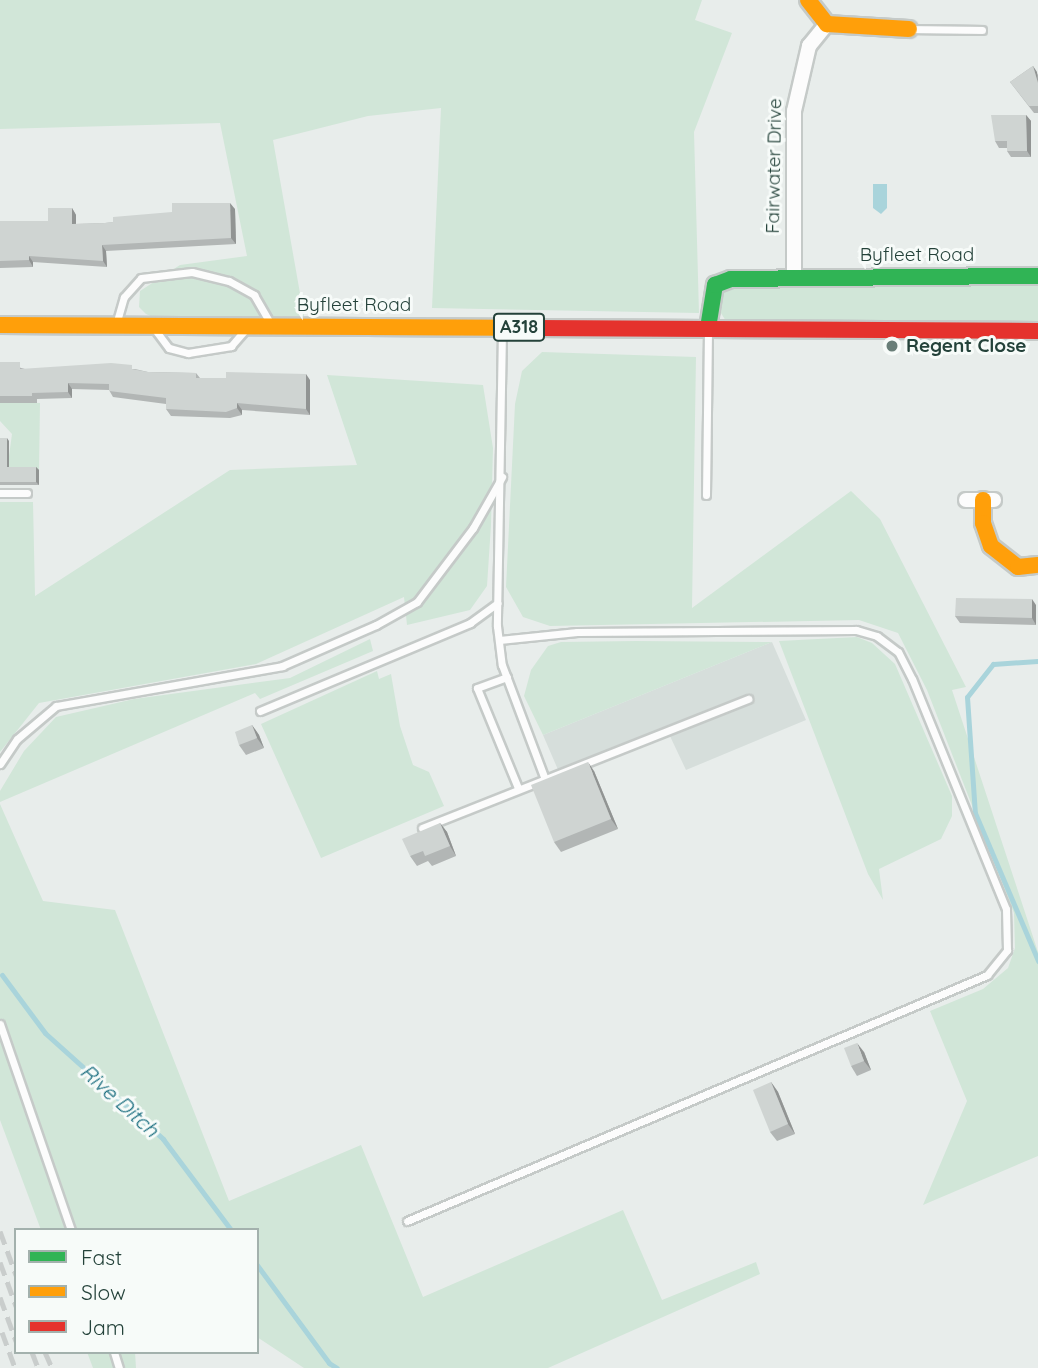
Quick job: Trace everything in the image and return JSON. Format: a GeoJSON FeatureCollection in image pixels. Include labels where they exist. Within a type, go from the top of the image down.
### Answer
{"type":"FeatureCollection","features":[{"type":"Feature","properties":{"kind":"main road"},"geometry":{"type":"LineString","coordinates":[[808,0],[827,24],[909,29]]}},
{"type":"Feature","properties":{"kind":"main road","name":"Byfleet Road"},"geometry":{"type":"LineString","coordinates":[[709,328],[709,302],[715,285],[731,279],[794,276],[1038,276]]}},
{"type":"Feature","properties":{"kind":"main road","name":"Byfleet Road"},"geometry":{"type":"LineString","coordinates":[[0,325],[1038,331]]}},
{"type":"Feature","properties":{"kind":"main road"},"geometry":{"type":"LineString","coordinates":[[988,500],[983,523],[991,546],[1018,567],[1038,565]]}},
{"type":"Feature","properties":{"kind":"street","name":"Fairwater Drive"},"geometry":{"type":"LineString","coordinates":[[794,276],[795,99],[809,46],[827,24]]}},
{"type":"Feature","properties":{"kind":"street"},"geometry":{"type":"LineString","coordinates":[[966,500],[988,500]]}},
{"type":"Feature","properties":{"kind":"lane"},"geometry":{"type":"LineString","coordinates":[[909,29],[982,30]]}},
{"type":"Feature","properties":{"kind":"lane"},"geometry":{"type":"LineString","coordinates":[[115,325],[124,297],[141,278],[192,272],[229,281],[254,295],[272,326]]}},
{"type":"Feature","properties":{"kind":"lane"},"geometry":{"type":"LineString","coordinates":[[151,325],[169,348],[188,353],[231,345],[248,326]]}},
{"type":"Feature","properties":{"kind":"lane"},"geometry":{"type":"LineString","coordinates":[[502,327],[499,639],[506,677],[544,777]]}},
{"type":"Feature","properties":{"kind":"lane"},"geometry":{"type":"LineString","coordinates":[[706,495],[709,328]]}},
{"type":"Feature","properties":{"kind":"lane"},"geometry":{"type":"LineString","coordinates":[[0,764],[17,738],[56,706],[282,666],[376,625],[417,602],[473,528],[502,477]]}},
{"type":"Feature","properties":{"kind":"lane"},"geometry":{"type":"LineString","coordinates":[[0,493],[27,493]]}},
{"type":"Feature","properties":{"kind":"lane"},"geometry":{"type":"LineString","coordinates":[[260,711],[470,623],[498,603]]}},
{"type":"Feature","properties":{"kind":"lane"},"geometry":{"type":"LineString","coordinates":[[407,1221],[958,989],[987,975],[1007,950],[1006,909],[912,679],[898,652],[877,636],[856,630],[577,632],[499,639]]}},
{"type":"Feature","properties":{"kind":"lane"},"geometry":{"type":"LineString","coordinates":[[506,677],[477,688],[518,788]]}},
{"type":"Feature","properties":{"kind":"lane"},"geometry":{"type":"LineString","coordinates":[[422,828],[544,777],[748,699]]}},
{"type":"Feature","properties":{"kind":"lane"},"geometry":{"type":"LineString","coordinates":[[0,1024],[70,1228]]}},
{"type":"Feature","properties":{"kind":"shaded area"},"geometry":{"type":"Polygon","coordinates":[[[772,642],[806,720],[686,770],[669,734],[562,779],[543,735],[772,642]]]}},
{"type":"Feature","properties":{"kind":"green space"},"geometry":{"type":"Polygon","coordinates":[[[0,0],[702,0],[695,20],[732,33],[694,132],[699,313],[432,308],[441,108],[368,116],[273,140],[304,316],[155,318],[146,314],[139,307],[140,291],[180,265],[247,256],[220,123],[0,129],[0,0]]]}},
{"type":"Feature","properties":{"kind":"green space"},"geometry":{"type":"Polygon","coordinates":[[[1038,276],[1038,331],[731,329],[714,302],[715,285],[1038,276]]]}},
{"type":"Feature","properties":{"kind":"green space"},"geometry":{"type":"Polygon","coordinates":[[[542,352],[696,357],[692,608],[851,491],[880,519],[966,687],[952,690],[1038,952],[1038,1156],[923,1205],[967,1101],[930,1011],[983,989],[1008,968],[1015,948],[1014,913],[927,690],[898,633],[859,620],[550,626],[523,617],[506,587],[515,404],[522,371],[542,352]]]}},
{"type":"Feature","properties":{"kind":"green space"},"geometry":{"type":"Polygon","coordinates":[[[327,375],[483,385],[493,448],[491,525],[487,586],[470,610],[407,625],[404,597],[256,664],[39,703],[0,752],[0,502],[33,502],[35,596],[230,470],[357,465],[327,375]]]}},
{"type":"Feature","properties":{"kind":"green space"},"geometry":{"type":"Polygon","coordinates":[[[0,402],[40,403],[39,470],[0,470],[0,457],[9,456],[12,434],[0,421],[0,402]]]}},
{"type":"Feature","properties":{"kind":"green space"},"geometry":{"type":"Polygon","coordinates":[[[857,637],[872,643],[895,664],[952,796],[952,816],[941,839],[879,869],[883,900],[868,874],[779,641],[857,637]]]}},
{"type":"Feature","properties":{"kind":"green space"},"geometry":{"type":"Polygon","coordinates":[[[370,639],[373,651],[260,699],[255,693],[0,802],[0,791],[24,751],[56,717],[134,699],[290,678],[370,639]]]}},
{"type":"Feature","properties":{"kind":"green space"},"geometry":{"type":"Polygon","coordinates":[[[561,642],[772,642],[543,735],[524,696],[531,670],[548,646],[561,642]]]}},
{"type":"Feature","properties":{"kind":"green space"},"geometry":{"type":"Polygon","coordinates":[[[377,671],[379,679],[391,674],[400,726],[413,765],[429,772],[444,806],[321,858],[261,724],[377,671]]]}},
{"type":"Feature","properties":{"kind":"green space"},"geometry":{"type":"Polygon","coordinates":[[[0,804],[43,901],[115,910],[229,1201],[361,1145],[423,1297],[623,1210],[662,1300],[756,1262],[760,1274],[548,1368],[304,1368],[259,1338],[259,1228],[40,1228],[0,1120],[0,804]]]}},
{"type":"Feature","properties":{"kind":"green space"},"geometry":{"type":"Polygon","coordinates":[[[88,1354],[135,1354],[136,1368],[93,1368],[88,1354]]]}},
{"type":"Feature","properties":{"kind":"water"},"geometry":{"type":"Polygon","coordinates":[[[873,184],[887,184],[887,208],[881,214],[873,208],[873,184]]]}},
{"type":"Feature","properties":{"kind":"building"},"geometry":{"type":"Polygon","coordinates":[[[1033,66],[1038,83],[1038,106],[1029,106],[1010,82],[1033,66]]]}},
{"type":"Feature","properties":{"kind":"building"},"geometry":{"type":"Polygon","coordinates":[[[991,115],[1026,115],[1027,151],[1007,151],[1007,141],[995,141],[991,115]]]}},
{"type":"Feature","properties":{"kind":"building"},"geometry":{"type":"Polygon","coordinates":[[[172,203],[230,203],[231,238],[102,245],[103,261],[29,256],[29,260],[0,261],[0,221],[48,221],[48,208],[72,208],[72,224],[105,223],[113,222],[113,217],[172,212],[172,203]]]}},
{"type":"Feature","properties":{"kind":"building"},"geometry":{"type":"Polygon","coordinates":[[[0,362],[20,362],[20,369],[111,363],[132,365],[132,369],[148,372],[196,373],[196,378],[226,378],[226,372],[306,374],[306,409],[237,403],[237,408],[226,412],[166,409],[166,398],[109,391],[109,384],[68,383],[68,392],[0,396],[0,362]]]}},
{"type":"Feature","properties":{"kind":"building"},"geometry":{"type":"Polygon","coordinates":[[[0,438],[7,438],[7,467],[36,467],[36,482],[0,482],[0,438]]]}},
{"type":"Feature","properties":{"kind":"building"},"geometry":{"type":"Polygon","coordinates":[[[956,598],[1032,599],[1032,618],[955,616],[956,598]]]}},
{"type":"Feature","properties":{"kind":"building"},"geometry":{"type":"Polygon","coordinates":[[[252,725],[257,738],[239,745],[235,732],[252,725]]]}},
{"type":"Feature","properties":{"kind":"building"},"geometry":{"type":"Polygon","coordinates":[[[588,762],[611,819],[554,842],[531,785],[588,762]]]}},
{"type":"Feature","properties":{"kind":"building"},"geometry":{"type":"Polygon","coordinates":[[[440,823],[450,846],[425,856],[423,851],[410,856],[402,839],[440,823]]]}},
{"type":"Feature","properties":{"kind":"building"},"geometry":{"type":"Polygon","coordinates":[[[857,1043],[864,1061],[851,1066],[844,1048],[857,1043]]]}},
{"type":"Feature","properties":{"kind":"building"},"geometry":{"type":"Polygon","coordinates":[[[771,1082],[788,1124],[770,1132],[753,1090],[771,1082]]]}},
{"type":"Feature","properties":{"kind":"waterway"},"geometry":{"type":"LineString","coordinates":[[1038,661],[993,664],[967,697],[975,813],[1038,961]]}},
{"type":"Feature","properties":{"kind":"waterway","name":"Rive Ditch"},"geometry":{"type":"LineString","coordinates":[[2,975],[45,1033],[163,1139],[230,1228]]}},
{"type":"Feature","properties":{"kind":"waterway","name":"Rive Ditch"},"geometry":{"type":"LineString","coordinates":[[259,1268],[329,1363],[337,1368]]}},
{"type":"Feature","properties":{"kind":"railway"},"geometry":{"type":"LineString","coordinates":[[0,1231],[14,1270]]}},
{"type":"Feature","properties":{"kind":"railway"},"geometry":{"type":"LineString","coordinates":[[0,1262],[14,1300]]}},
{"type":"Feature","properties":{"kind":"railway"},"geometry":{"type":"LineString","coordinates":[[0,1297],[14,1336]]}},
{"type":"Feature","properties":{"kind":"railway"},"geometry":{"type":"LineString","coordinates":[[2,1332],[15,1368]]}},
{"type":"Feature","properties":{"kind":"railway"},"geometry":{"type":"LineString","coordinates":[[33,1354],[38,1368]]}},
{"type":"Feature","properties":{"kind":"railway"},"geometry":{"type":"LineString","coordinates":[[46,1354],[52,1368]]}},
{"type":"Feature","properties":{"kind":"traffic: fast"},"geometry":{"type":"LineString","coordinates":[[708,328],[715,285],[731,279],[1038,276]]}},
{"type":"Feature","properties":{"kind":"traffic: slow"},"geometry":{"type":"LineString","coordinates":[[808,0],[827,24],[909,29]]}},
{"type":"Feature","properties":{"kind":"traffic: slow"},"geometry":{"type":"LineString","coordinates":[[0,325],[535,328]]}},
{"type":"Feature","properties":{"kind":"traffic: slow"},"geometry":{"type":"LineString","coordinates":[[983,500],[983,523],[991,546],[1018,567],[1038,565]]}},
{"type":"Feature","properties":{"kind":"traffic: jam"},"geometry":{"type":"LineString","coordinates":[[535,328],[1038,331]]}},
{"type":"Feature","properties":{"kind":"place","name":"Regent Close"},"geometry":{"type":"Point","coordinates":[892,346]}}]}
